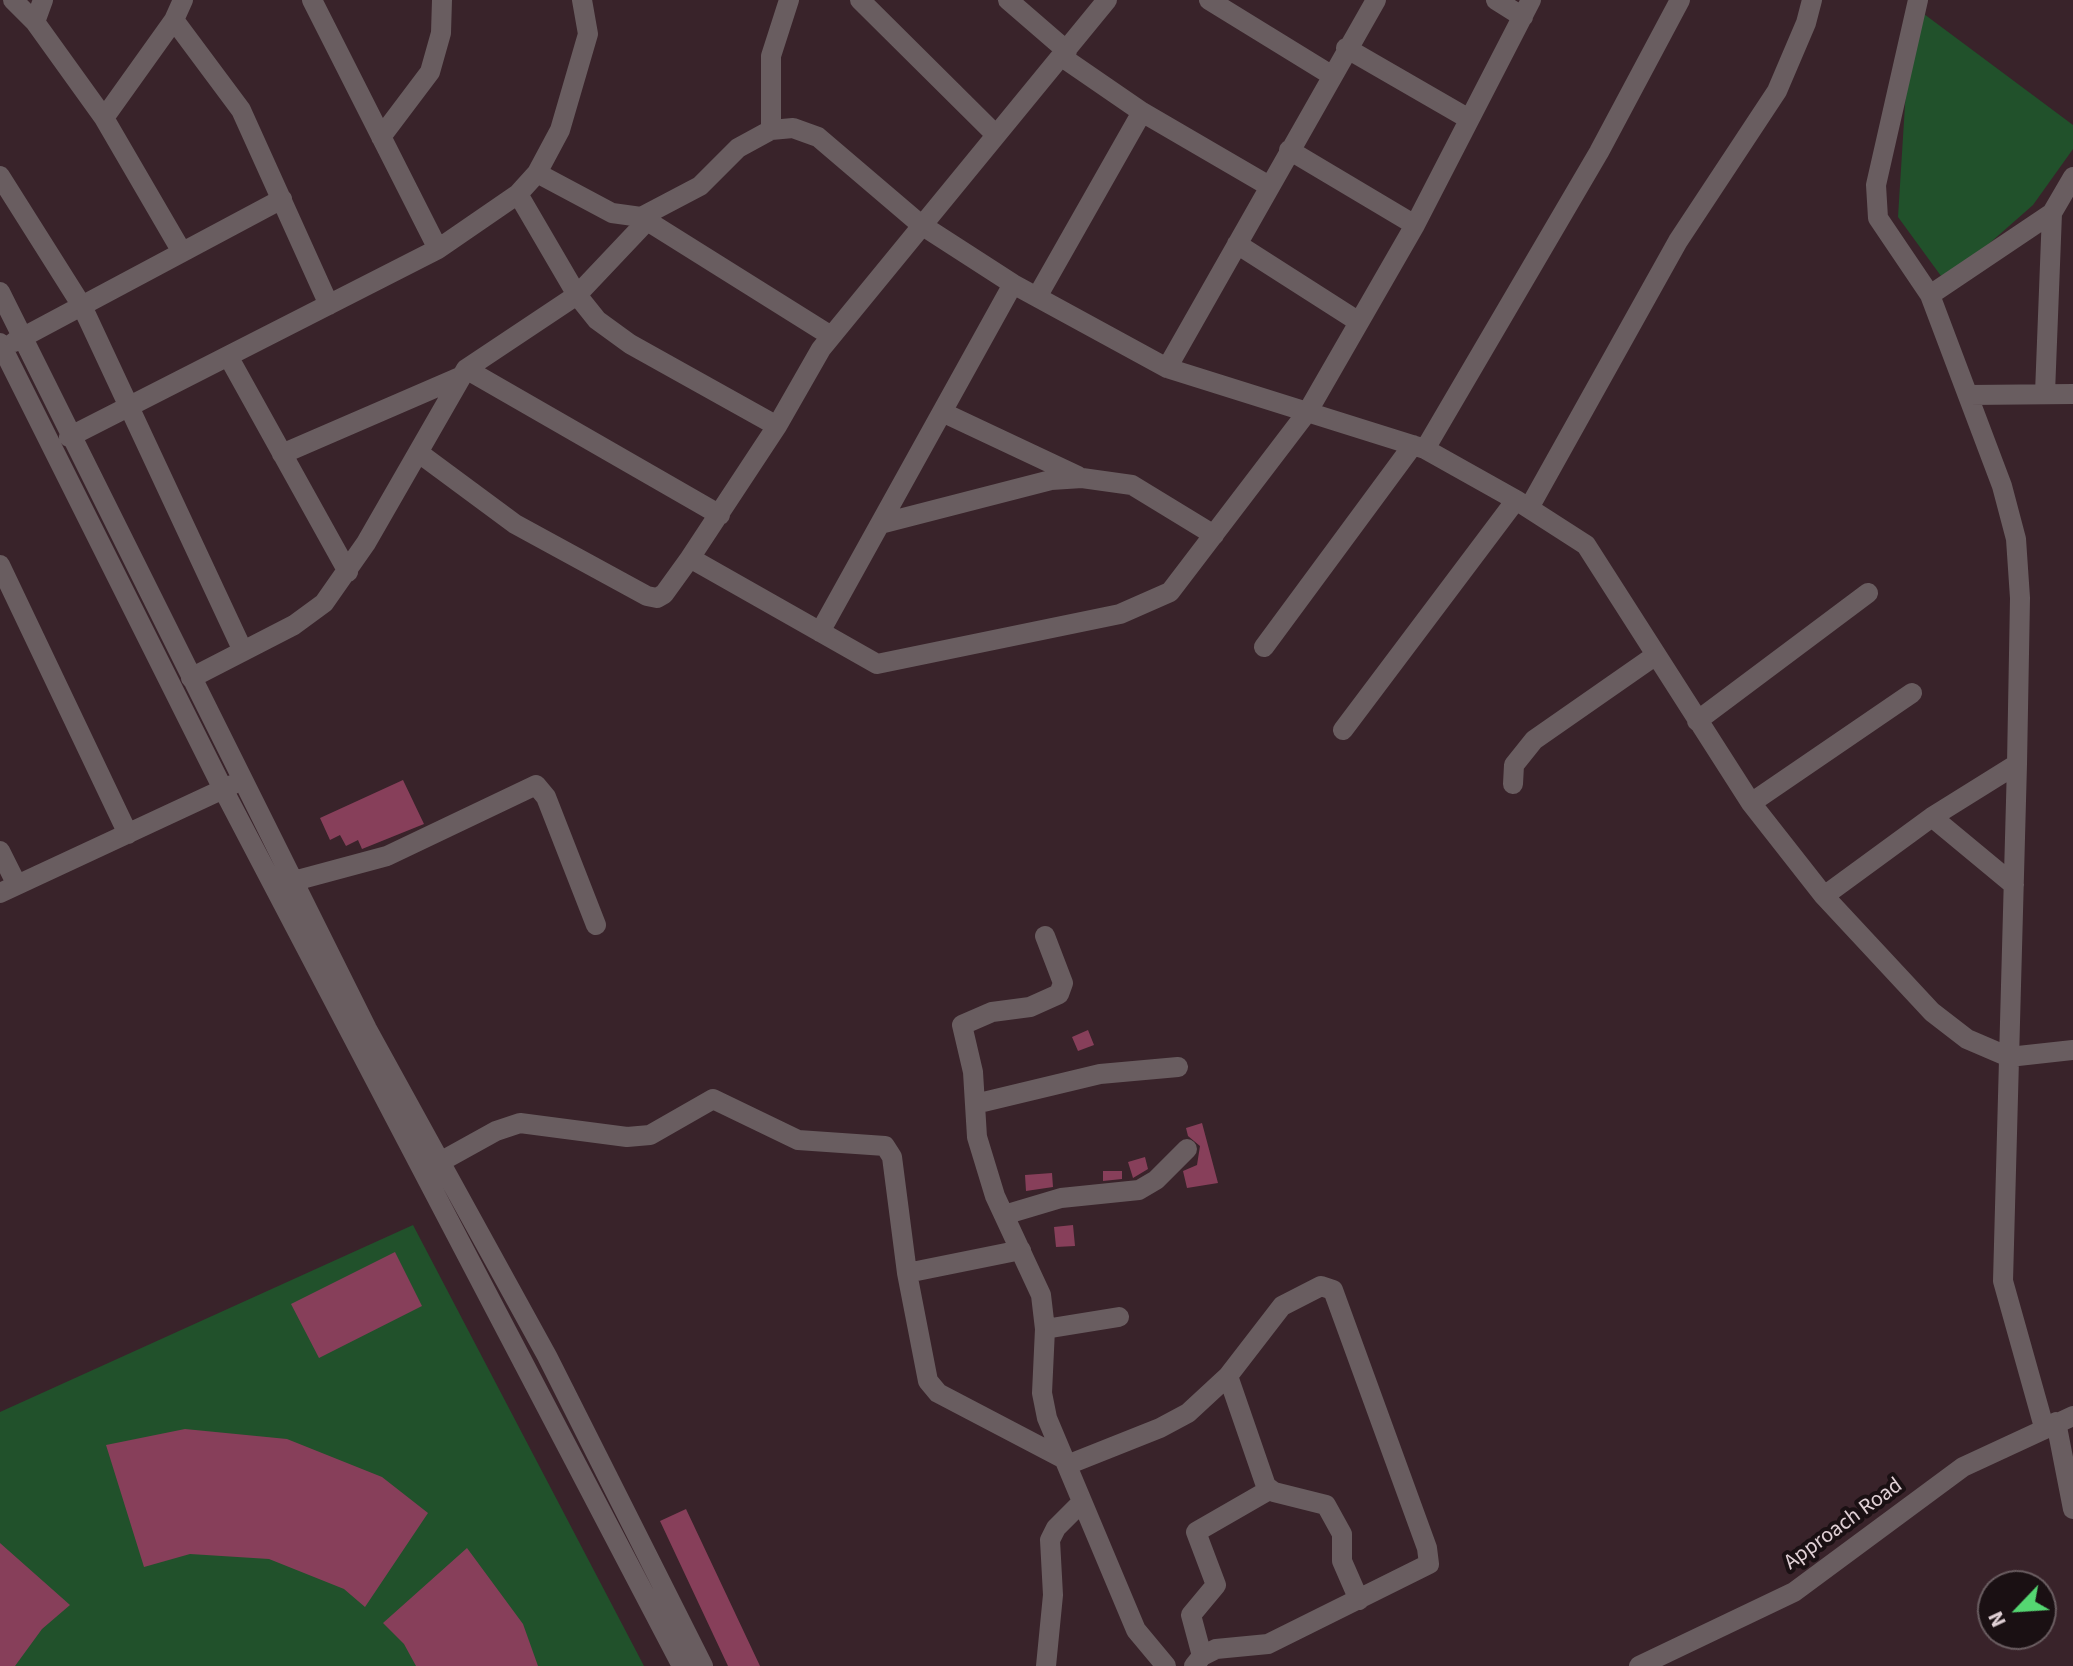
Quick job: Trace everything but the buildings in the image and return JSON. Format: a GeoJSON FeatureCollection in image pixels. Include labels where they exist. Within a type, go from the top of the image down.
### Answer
{"type":"FeatureCollection","features":[{"type":"Feature","properties":{"kind":"street"},"geometry":{"type":"LineString","coordinates":[[13,0],[35,22],[104,118],[182,252]]}},
{"type":"Feature","properties":{"kind":"street"},"geometry":{"type":"LineString","coordinates":[[35,22],[43,0]]}},
{"type":"Feature","properties":{"kind":"street"},"geometry":{"type":"LineString","coordinates":[[104,118],[174,20],[183,0]]}},
{"type":"Feature","properties":{"kind":"street"},"geometry":{"type":"LineString","coordinates":[[312,0],[438,249]]}},
{"type":"Feature","properties":{"kind":"street"},"geometry":{"type":"LineString","coordinates":[[381,137],[430,72],[441,33],[442,0]]}},
{"type":"Feature","properties":{"kind":"street"},"geometry":{"type":"LineString","coordinates":[[69,437],[438,249],[518,194],[537,173],[560,130],[588,34],[582,0]]}},
{"type":"Feature","properties":{"kind":"street"},"geometry":{"type":"LineString","coordinates":[[771,130],[771,56],[789,0]]}},
{"type":"Feature","properties":{"kind":"street"},"geometry":{"type":"LineString","coordinates":[[860,0],[996,135]]}},
{"type":"Feature","properties":{"kind":"street"},"geometry":{"type":"LineString","coordinates":[[1008,0],[1065,54],[1142,112],[1269,186]]}},
{"type":"Feature","properties":{"kind":"street"},"geometry":{"type":"LineString","coordinates":[[419,453],[515,524],[647,596],[657,598],[664,594],[720,515],[831,336],[1107,0]]}},
{"type":"Feature","properties":{"kind":"street"},"geometry":{"type":"LineString","coordinates":[[1209,0],[1331,75]]}},
{"type":"Feature","properties":{"kind":"street"},"geometry":{"type":"LineString","coordinates":[[1167,368],[1376,0]]}},
{"type":"Feature","properties":{"kind":"street"},"geometry":{"type":"LineString","coordinates":[[690,558],[877,664],[1120,614],[1170,592],[1308,411],[1415,225],[1527,8],[1496,0]]}},
{"type":"Feature","properties":{"kind":"street"},"geometry":{"type":"LineString","coordinates":[[1264,647],[1419,447],[1599,152],[1680,0]]}},
{"type":"Feature","properties":{"kind":"street"},"geometry":{"type":"LineString","coordinates":[[1343,730],[1522,504],[1678,241],[1777,91],[1806,23],[1812,0]]}},
{"type":"Feature","properties":{"kind":"street"},"geometry":{"type":"LineString","coordinates":[[1918,0],[1876,185],[1878,218],[1930,295],[2002,486],[2016,539],[2020,598],[2003,1281],[2058,1422],[2073,1509]]}},
{"type":"Feature","properties":{"kind":"street"},"geometry":{"type":"LineString","coordinates":[[174,20],[241,110],[329,305]]}},
{"type":"Feature","properties":{"kind":"street"},"geometry":{"type":"LineString","coordinates":[[1346,48],[1469,119]]}},
{"type":"Feature","properties":{"kind":"street"},"geometry":{"type":"LineString","coordinates":[[1037,297],[1142,112]]}},
{"type":"Feature","properties":{"kind":"street"},"geometry":{"type":"LineString","coordinates":[[282,454],[463,373],[577,295],[644,219],[700,186],[738,148],[771,130],[793,128],[818,137],[920,224],[1013,284],[1167,368],[1419,447],[1522,504],[1586,545],[1751,803],[1824,896],[1932,1012],[1967,1039],[2009,1057],[2073,1050]]}},
{"type":"Feature","properties":{"kind":"street"},"geometry":{"type":"LineString","coordinates":[[1289,150],[1415,225]]}},
{"type":"Feature","properties":{"kind":"street"},"geometry":{"type":"LineString","coordinates":[[537,173],[612,213],[644,219],[831,336]]}},
{"type":"Feature","properties":{"kind":"street"},"geometry":{"type":"LineString","coordinates":[[0,176],[82,306],[131,405],[243,651]]}},
{"type":"Feature","properties":{"kind":"street"},"geometry":{"type":"LineString","coordinates":[[1930,295],[2052,213],[2073,177]]}},
{"type":"Feature","properties":{"kind":"street"},"geometry":{"type":"LineString","coordinates":[[518,194],[577,295],[597,320],[616,335],[777,426]]}},
{"type":"Feature","properties":{"kind":"street"},"geometry":{"type":"LineString","coordinates":[[282,199],[1,346],[223,789],[682,1666]]}},
{"type":"Feature","properties":{"kind":"street"},"geometry":{"type":"LineString","coordinates":[[2045,393],[2052,213]]}},
{"type":"Feature","properties":{"kind":"street"},"geometry":{"type":"LineString","coordinates":[[1237,244],[1359,322]]}},
{"type":"Feature","properties":{"kind":"street"},"geometry":{"type":"LineString","coordinates":[[820,632],[1013,284]]}},
{"type":"Feature","properties":{"kind":"street"},"geometry":{"type":"LineString","coordinates":[[0,292],[69,437],[367,1029],[547,1356],[703,1666]]}},
{"type":"Feature","properties":{"kind":"street"},"geometry":{"type":"LineString","coordinates":[[228,356],[348,572]]}},
{"type":"Feature","properties":{"kind":"street"},"geometry":{"type":"LineString","coordinates":[[191,678],[310,615],[336,590],[419,453],[463,373]]}},
{"type":"Feature","properties":{"kind":"street"},"geometry":{"type":"LineString","coordinates":[[463,373],[720,515]]}},
{"type":"Feature","properties":{"kind":"street"},"geometry":{"type":"LineString","coordinates":[[1969,395],[2073,394]]}},
{"type":"Feature","properties":{"kind":"street"},"geometry":{"type":"LineString","coordinates":[[942,412],[1082,478]]}},
{"type":"Feature","properties":{"kind":"street"},"geometry":{"type":"LineString","coordinates":[[880,524],[1051,480],[1082,478],[1132,485],[1214,535]]}},
{"type":"Feature","properties":{"kind":"street"},"geometry":{"type":"LineString","coordinates":[[0,565],[128,834]]}},
{"type":"Feature","properties":{"kind":"street"},"geometry":{"type":"LineString","coordinates":[[1697,721],[1868,593]]}},
{"type":"Feature","properties":{"kind":"street"},"geometry":{"type":"LineString","coordinates":[[1513,784],[1514,765],[1534,740],[1656,655]]}},
{"type":"Feature","properties":{"kind":"street"},"geometry":{"type":"LineString","coordinates":[[1751,803],[1912,693]]}},
{"type":"Feature","properties":{"kind":"street"},"geometry":{"type":"LineString","coordinates":[[1824,896],[1932,817],[2017,764]]}},
{"type":"Feature","properties":{"kind":"street"},"geometry":{"type":"LineString","coordinates":[[0,851],[8,889],[243,780]]}},
{"type":"Feature","properties":{"kind":"street"},"geometry":{"type":"LineString","coordinates":[[294,881],[362,865],[397,852],[533,785],[546,797],[596,925]]}},
{"type":"Feature","properties":{"kind":"street"},"geometry":{"type":"LineString","coordinates":[[1932,817],[2014,885]]}},
{"type":"Feature","properties":{"kind":"street"},"geometry":{"type":"LineString","coordinates":[[1045,936],[1063,983],[1062,991],[1030,1007],[992,1012],[962,1025],[973,1072],[981,1157],[1041,1295],[1045,1329],[1043,1405],[1136,1630],[1166,1666]]}},
{"type":"Feature","properties":{"kind":"street"},"geometry":{"type":"LineString","coordinates":[[975,1104],[1100,1074],[1178,1067]]}},
{"type":"Feature","properties":{"kind":"street"},"geometry":{"type":"LineString","coordinates":[[440,1162],[496,1131],[520,1123],[627,1137],[650,1135],[713,1099],[798,1140],[825,1145],[881,1145],[888,1149],[907,1273],[926,1375],[932,1387],[1066,1462],[1175,1421],[1203,1401],[1228,1376],[1282,1306],[1321,1286],[1331,1288],[1430,1556],[1426,1567],[1359,1600],[1263,1646],[1224,1647],[1198,1661],[1191,1615],[1216,1585],[1196,1532],[1269,1490],[1326,1505],[1342,1534],[1342,1561],[1359,1600]]}},
{"type":"Feature","properties":{"kind":"street"},"geometry":{"type":"LineString","coordinates":[[1004,1215],[1061,1198],[1139,1190],[1156,1180],[1187,1149]]}},
{"type":"Feature","properties":{"kind":"street"},"geometry":{"type":"LineString","coordinates":[[907,1273],[1021,1250]]}},
{"type":"Feature","properties":{"kind":"street"},"geometry":{"type":"LineString","coordinates":[[1045,1329],[1119,1317]]}},
{"type":"Feature","properties":{"kind":"street"},"geometry":{"type":"LineString","coordinates":[[1228,1376],[1269,1490]]}},
{"type":"Feature","properties":{"kind":"street","name":"Approach Road"},"geometry":{"type":"LineString","coordinates":[[1639,1666],[1794,1592],[1963,1467],[2058,1422]]}},
{"type":"Feature","properties":{"kind":"street"},"geometry":{"type":"LineString","coordinates":[[1046,1666],[1053,1595],[1050,1540],[1056,1528],[1082,1502]]}},
{"type":"Feature","properties":{"kind":"green space"},"geometry":{"type":"Polygon","coordinates":[[[1924,14],[2073,125],[2073,149],[2033,205],[1967,263],[1941,276],[1898,217],[1906,89],[1924,14]]]}},
{"type":"Feature","properties":{"kind":"green space"},"geometry":{"type":"Polygon","coordinates":[[[413,1225],[644,1666],[0,1666],[0,1412],[413,1225]]]}}]}
